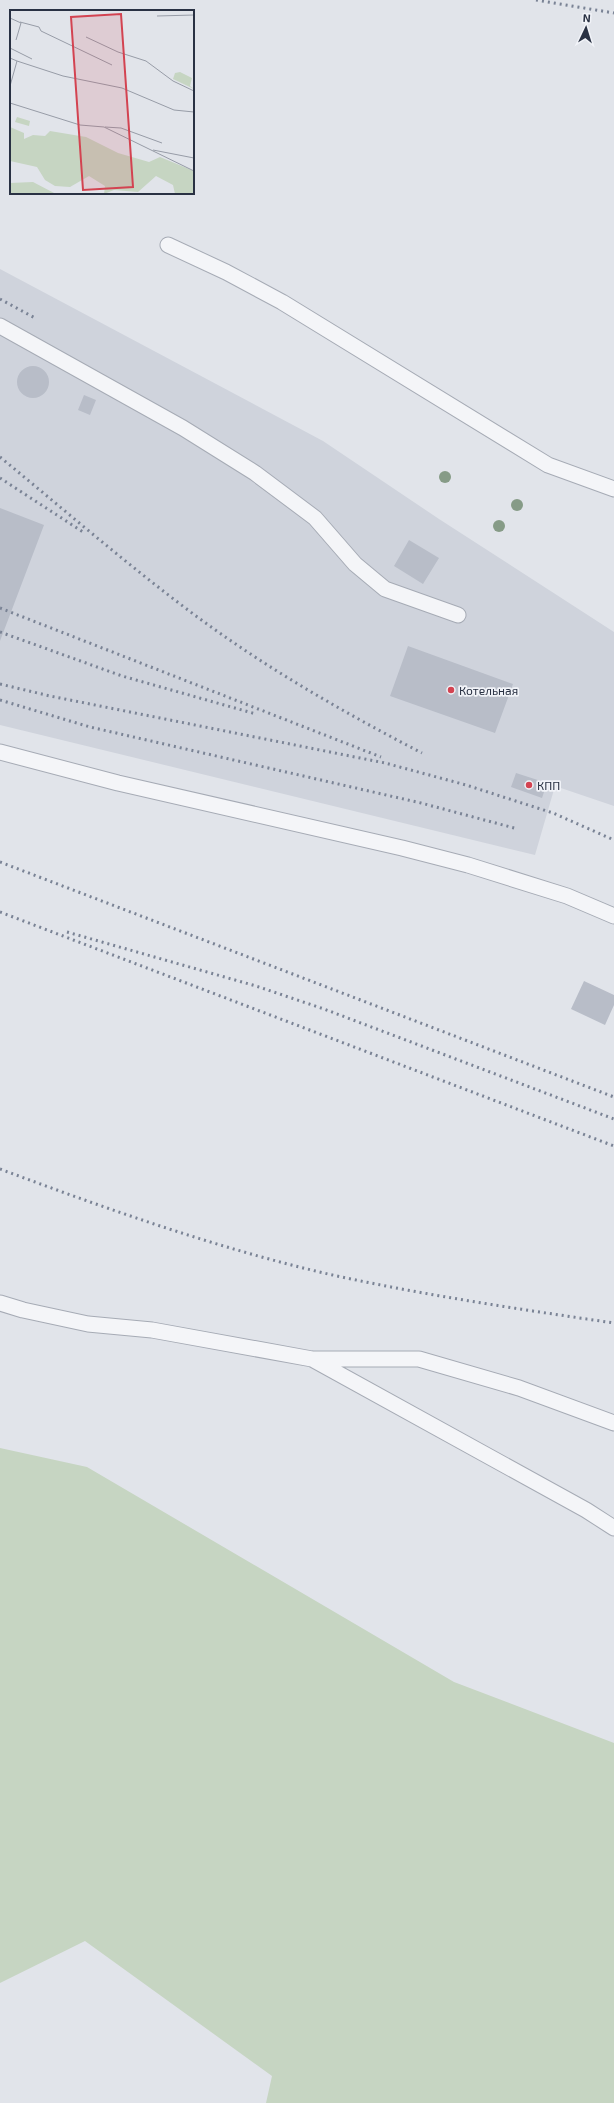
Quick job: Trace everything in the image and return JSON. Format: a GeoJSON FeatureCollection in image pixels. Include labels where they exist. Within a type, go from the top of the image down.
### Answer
{"type":"FeatureCollection","features":[{"type":"Feature","properties":{"kind":"lane"},"geometry":{"type":"LineString","coordinates":[[168,245],[226,272],[282,302],[548,465],[614,489]]}},
{"type":"Feature","properties":{"kind":"lane"},"geometry":{"type":"LineString","coordinates":[[0,326],[183,428],[255,473],[315,518],[355,564],[385,588],[458,614]]}},
{"type":"Feature","properties":{"kind":"lane"},"geometry":{"type":"LineString","coordinates":[[0,752],[118,783],[402,848],[468,865],[567,896],[614,916]]}},
{"type":"Feature","properties":{"kind":"lane"},"geometry":{"type":"LineString","coordinates":[[0,1302],[23,1310],[88,1324],[152,1330],[312,1359],[419,1360],[519,1388],[614,1423]]}},
{"type":"Feature","properties":{"kind":"lane"},"geometry":{"type":"LineString","coordinates":[[312,1359],[586,1510],[614,1528]]}},
{"type":"Feature","properties":{"kind":"shaded area"},"geometry":{"type":"Polygon","coordinates":[[[0,269],[323,441],[439,519],[614,632],[614,806],[555,786],[535,855],[0,725],[0,269]]]}},
{"type":"Feature","properties":{"kind":"green space"},"geometry":{"type":"Polygon","coordinates":[[[0,1448],[87,1467],[454,1682],[614,1743],[614,2103],[266,2103],[272,2076],[85,1941],[0,1983],[0,1448]]]}},
{"type":"Feature","properties":{"kind":"building"},"geometry":{"type":"Polygon","coordinates":[[[33,366],[39,367],[46,373],[49,382],[48,388],[42,395],[33,398],[27,397],[20,391],[17,382],[18,376],[24,369],[33,366]]]}},
{"type":"Feature","properties":{"kind":"building"},"geometry":{"type":"Polygon","coordinates":[[[84,395],[96,400],[90,415],[78,410],[84,395]]]}},
{"type":"Feature","properties":{"kind":"building"},"geometry":{"type":"Polygon","coordinates":[[[0,508],[44,525],[0,641],[0,508]]]}},
{"type":"Feature","properties":{"kind":"building"},"geometry":{"type":"Polygon","coordinates":[[[409,540],[439,558],[423,584],[394,566],[409,540]]]}},
{"type":"Feature","properties":{"kind":"building","name":"Котельная"},"geometry":{"type":"Polygon","coordinates":[[[408,646],[513,684],[495,733],[390,696],[408,646]]]}},
{"type":"Feature","properties":{"kind":"building","name":"КПП"},"geometry":{"type":"Polygon","coordinates":[[[516,773],[547,783],[542,798],[511,787],[516,773]]]}},
{"type":"Feature","properties":{"kind":"building"},"geometry":{"type":"Polygon","coordinates":[[[584,981],[614,995],[614,1005],[605,1025],[571,1009],[584,981]]]}},
{"type":"Feature","properties":{"kind":"railway"},"geometry":{"type":"LineString","coordinates":[[536,0],[614,13]]}},
{"type":"Feature","properties":{"kind":"railway"},"geometry":{"type":"LineString","coordinates":[[0,299],[35,318]]}},
{"type":"Feature","properties":{"kind":"railway"},"geometry":{"type":"LineString","coordinates":[[0,457],[140,573],[244,650],[332,704],[422,753]]}},
{"type":"Feature","properties":{"kind":"railway"},"geometry":{"type":"LineString","coordinates":[[0,478],[83,532]]}},
{"type":"Feature","properties":{"kind":"railway"},"geometry":{"type":"LineString","coordinates":[[0,608],[381,757]]}},
{"type":"Feature","properties":{"kind":"railway"},"geometry":{"type":"LineString","coordinates":[[0,632],[122,676],[256,714]]}},
{"type":"Feature","properties":{"kind":"railway"},"geometry":{"type":"LineString","coordinates":[[0,684],[50,696],[385,763],[466,785],[553,813],[614,840]]}},
{"type":"Feature","properties":{"kind":"railway"},"geometry":{"type":"LineString","coordinates":[[0,700],[90,727],[421,803],[518,829]]}},
{"type":"Feature","properties":{"kind":"railway"},"geometry":{"type":"LineString","coordinates":[[0,862],[614,1097]]}},
{"type":"Feature","properties":{"kind":"railway"},"geometry":{"type":"LineString","coordinates":[[0,912],[614,1146]]}},
{"type":"Feature","properties":{"kind":"railway"},"geometry":{"type":"LineString","coordinates":[[67,932],[256,986],[324,1009],[614,1119]]}},
{"type":"Feature","properties":{"kind":"railway"},"geometry":{"type":"LineString","coordinates":[[0,1169],[162,1227],[286,1264],[364,1282],[435,1295],[614,1323]]}},
{"type":"Feature","properties":{"kind":"place","name":"Котельная"},"geometry":{"type":"Point","coordinates":[451,690]}},
{"type":"Feature","properties":{"kind":"place","name":"КПП"},"geometry":{"type":"Point","coordinates":[529,785]}}]}
